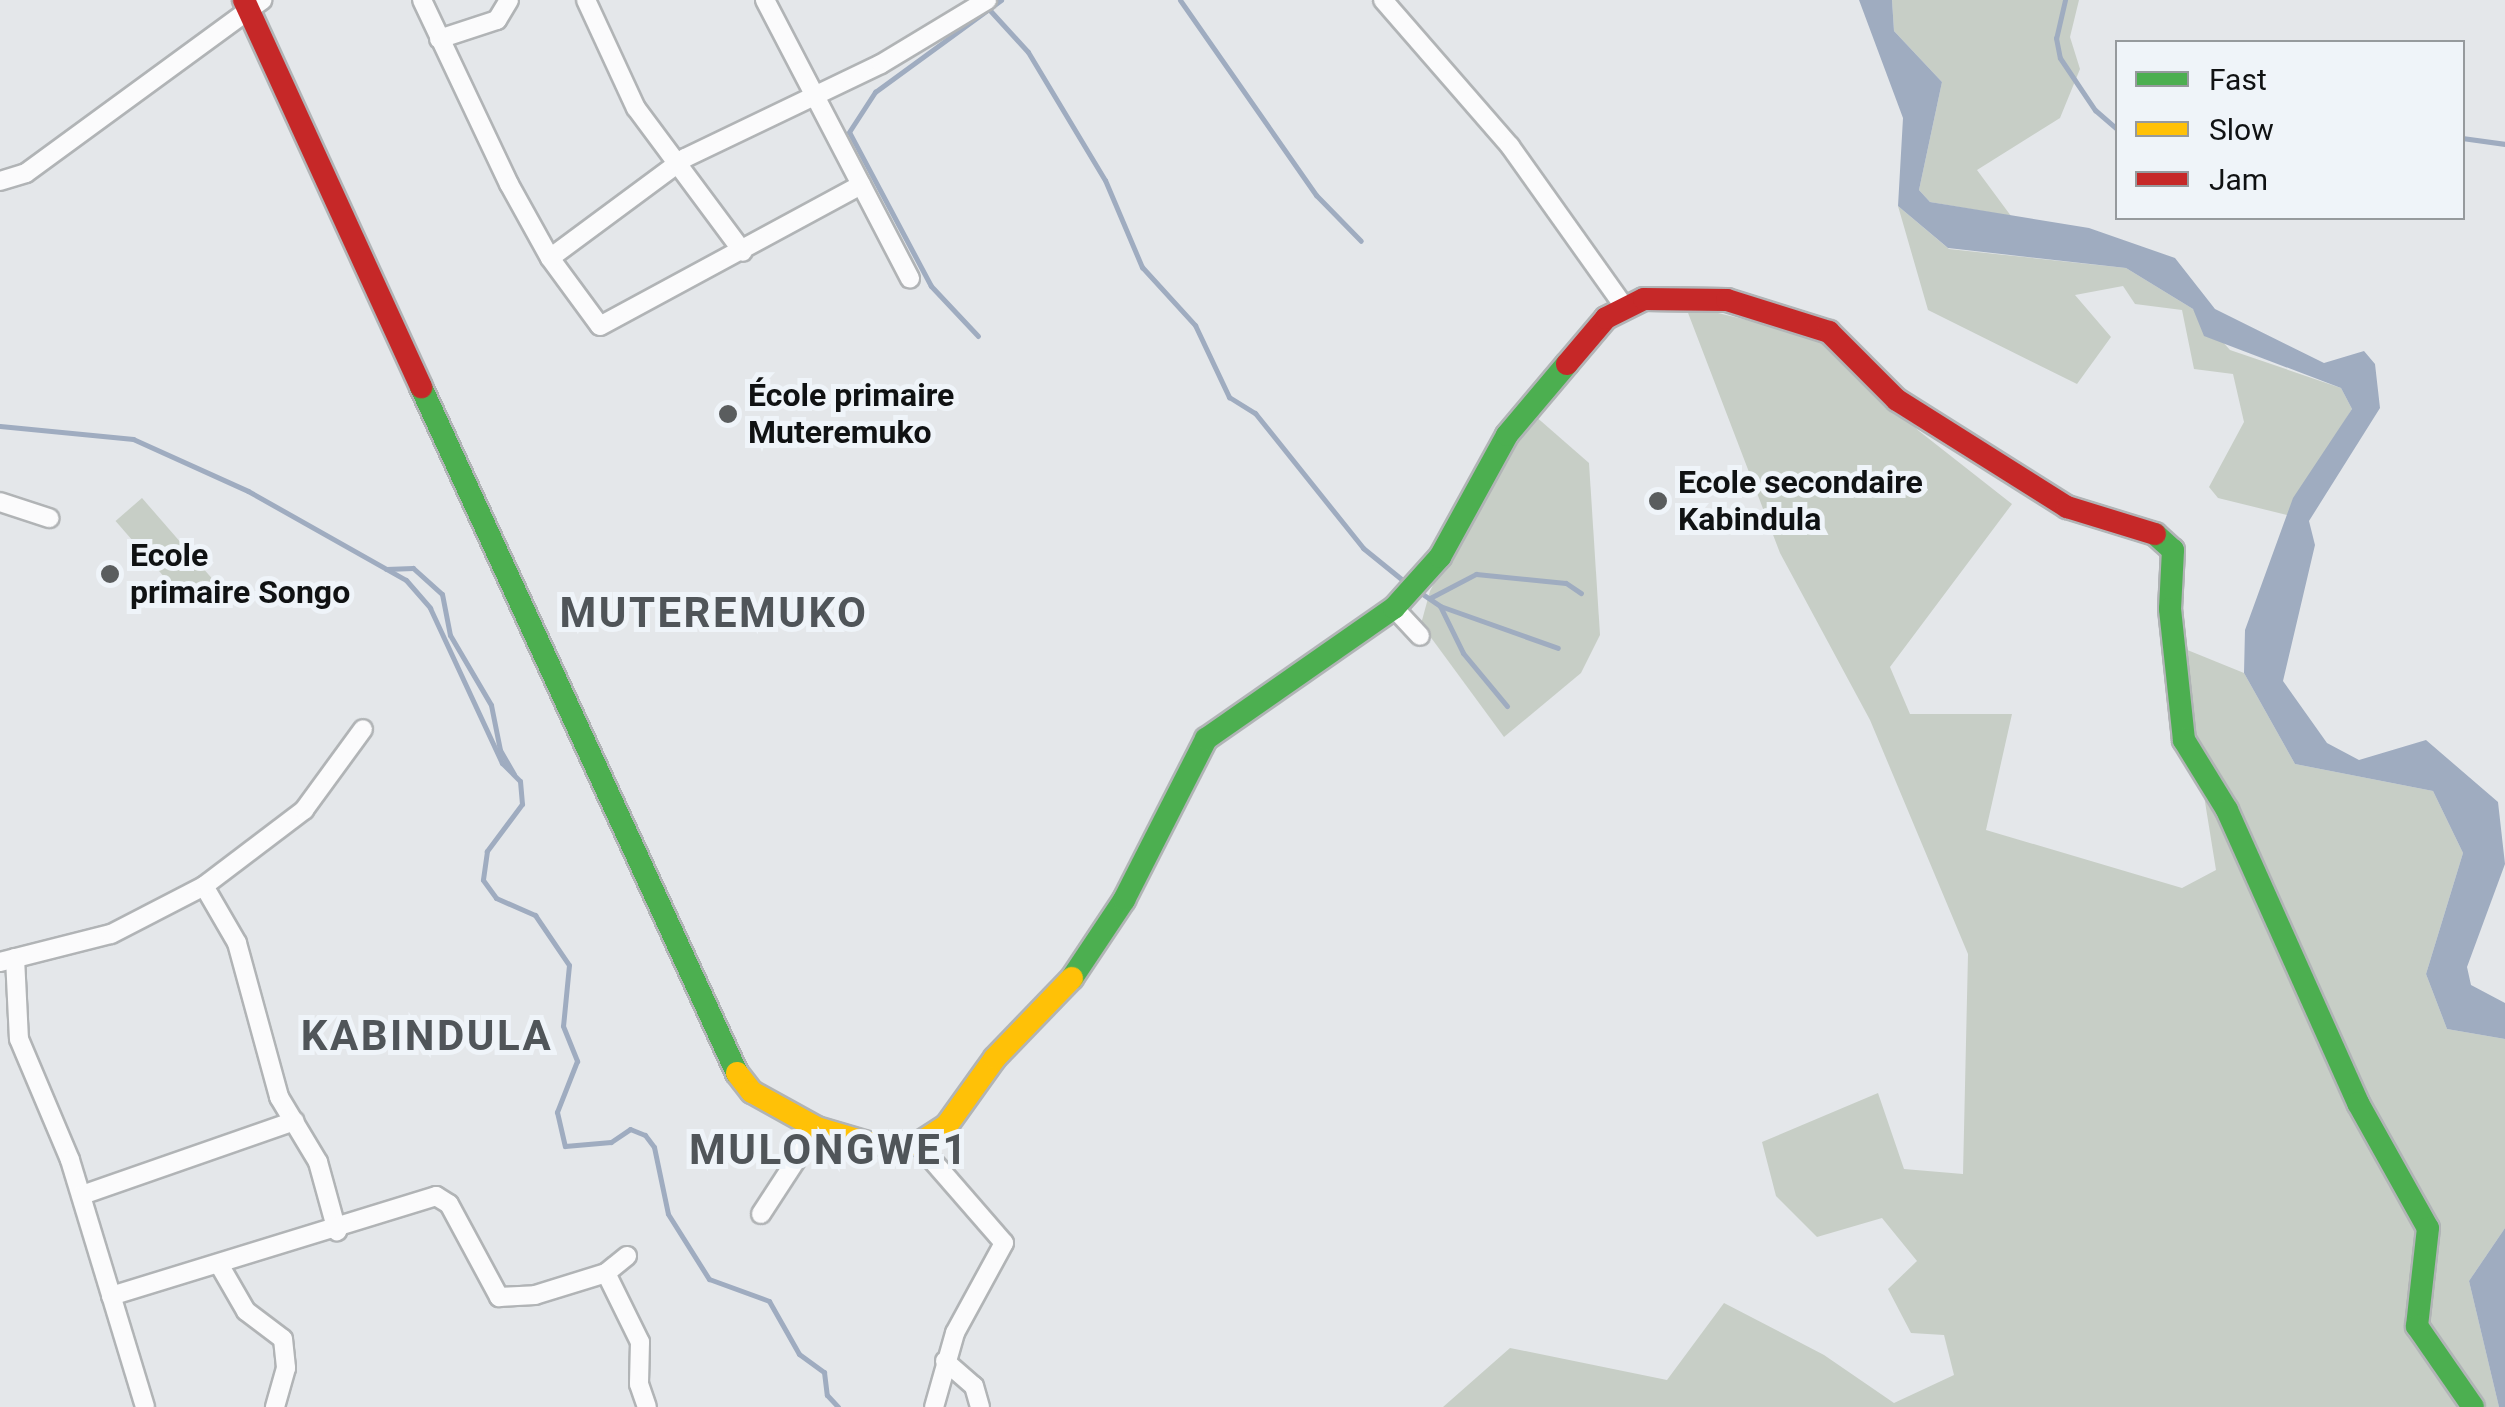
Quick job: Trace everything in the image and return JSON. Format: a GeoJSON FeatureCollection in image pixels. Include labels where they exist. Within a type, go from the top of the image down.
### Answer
{"type":"FeatureCollection","features":[{"type":"Feature","properties":{"kind":"street"},"geometry":{"type":"LineString","coordinates":[[422,0],[550,258],[600,326],[861,185]]}},
{"type":"Feature","properties":{"kind":"street"},"geometry":{"type":"LineString","coordinates":[[440,38],[498,20],[509,0]]}},
{"type":"Feature","properties":{"kind":"street"},"geometry":{"type":"LineString","coordinates":[[586,0],[622,84],[743,252]]}},
{"type":"Feature","properties":{"kind":"street"},"geometry":{"type":"LineString","coordinates":[[766,0],[812,99],[910,278]]}},
{"type":"Feature","properties":{"kind":"street"},"geometry":{"type":"LineString","coordinates":[[550,258],[676,163],[812,99],[986,0]]}},
{"type":"Feature","properties":{"kind":"street"},"geometry":{"type":"LineString","coordinates":[[1383,0],[1510,146],[1625,308]]}},
{"type":"Feature","properties":{"kind":"street"},"geometry":{"type":"LineString","coordinates":[[0,181],[41,162],[251,3],[728,1063],[752,1092],[817,1128],[868,1143],[918,1144],[947,1124],[995,1058],[1076,974],[1124,900],[1206,739],[1394,608],[1440,557],[1507,434],[1606,318],[1667,296],[1727,300],[1829,332],[1897,400],[2068,508],[2158,535],[2173,550],[2170,609],[2184,740],[2227,810],[2358,1102],[2428,1228],[2416,1326],[2473,1407]]}},
{"type":"Feature","properties":{"kind":"street"},"geometry":{"type":"LineString","coordinates":[[0,502],[48,518]]}},
{"type":"Feature","properties":{"kind":"street"},"geometry":{"type":"LineString","coordinates":[[1394,608],[1420,636]]}},
{"type":"Feature","properties":{"kind":"street"},"geometry":{"type":"LineString","coordinates":[[145,1407],[82,1195],[19,1039],[7,960],[110,934],[204,886],[304,810],[363,730]]}},
{"type":"Feature","properties":{"kind":"street"},"geometry":{"type":"LineString","coordinates":[[204,886],[237,943],[279,1097],[318,1162],[337,1231]]}},
{"type":"Feature","properties":{"kind":"street"},"geometry":{"type":"LineString","coordinates":[[82,1195],[295,1121]]}},
{"type":"Feature","properties":{"kind":"street"},"geometry":{"type":"LineString","coordinates":[[761,1214],[817,1128]]}},
{"type":"Feature","properties":{"kind":"street"},"geometry":{"type":"LineString","coordinates":[[918,1144],[1004,1243],[945,1361],[934,1407]]}},
{"type":"Feature","properties":{"kind":"street"},"geometry":{"type":"LineString","coordinates":[[110,1296],[337,1231],[436,1196],[448,1204],[499,1298],[535,1296],[606,1273],[626,1256]]}},
{"type":"Feature","properties":{"kind":"street"},"geometry":{"type":"LineString","coordinates":[[220,1266],[246,1311],[283,1338],[286,1368],[276,1407]]}},
{"type":"Feature","properties":{"kind":"street"},"geometry":{"type":"LineString","coordinates":[[606,1273],[640,1342],[639,1384],[647,1407]]}},
{"type":"Feature","properties":{"kind":"street"},"geometry":{"type":"LineString","coordinates":[[945,1361],[974,1386],[980,1407]]}},
{"type":"Feature","properties":{"kind":"shaded area"},"geometry":{"type":"Polygon","coordinates":[[[1892,0],[2079,0],[2070,37],[2080,69],[2060,118],[1977,170],[2011,216],[1930,202],[1919,190],[1942,82],[1894,31],[1892,0]]]}},
{"type":"Feature","properties":{"kind":"shaded area"},"geometry":{"type":"Polygon","coordinates":[[[1898,206],[1949,249],[2126,268],[2193,309],[2230,350],[2341,388],[2352,409],[2287,515],[2218,498],[2209,487],[2244,422],[2233,374],[2194,369],[2182,310],[2135,304],[2123,286],[2075,295],[2111,337],[2077,384],[1928,310],[1898,206]]]}},
{"type":"Feature","properties":{"kind":"shaded area"},"geometry":{"type":"Polygon","coordinates":[[[1685,305],[1817,337],[1919,431],[2012,504],[1890,667],[1910,714],[2012,714],[1986,830],[2182,888],[2216,870],[2180,647],[2244,673],[2295,764],[2433,791],[2463,853],[2426,974],[2447,1029],[2505,1039],[2505,1228],[2469,1281],[2499,1407],[1443,1407],[1510,1348],[1667,1380],[1724,1303],[1824,1355],[1894,1403],[1954,1375],[1944,1335],[1911,1333],[1888,1289],[1917,1261],[1882,1218],[1817,1237],[1776,1196],[1762,1142],[1878,1093],[1904,1169],[1963,1174],[1968,954],[1870,720],[1780,553],[1685,305]]]}},
{"type":"Feature","properties":{"kind":"shaded area"},"geometry":{"type":"Polygon","coordinates":[[[1526,408],[1589,463],[1600,635],[1581,673],[1504,737],[1421,624],[1430,591],[1526,408]]]}},
{"type":"Feature","properties":{"kind":"shaded area"},"geometry":{"type":"Polygon","coordinates":[[[142,498],[214,580],[187,603],[116,521],[142,498]]]}},
{"type":"Feature","properties":{"kind":"water"},"geometry":{"type":"Polygon","coordinates":[[[1859,0],[1892,0],[1894,31],[1942,82],[1919,190],[1930,202],[2089,228],[2175,258],[2215,309],[2324,363],[2364,351],[2375,364],[2380,408],[2309,521],[2315,545],[2283,681],[2327,743],[2359,760],[2426,740],[2498,802],[2505,864],[2467,967],[2471,985],[2505,1003],[2505,1039],[2447,1029],[2426,974],[2463,853],[2433,791],[2295,764],[2244,673],[2245,630],[2293,498],[2352,409],[2341,388],[2204,336],[2193,309],[2126,268],[1948,248],[1898,206],[1903,118],[1859,0]]]}},
{"type":"Feature","properties":{"kind":"water"},"geometry":{"type":"Polygon","coordinates":[[[2505,1228],[2505,1407],[2499,1407],[2469,1281],[2505,1228]]]}},
{"type":"Feature","properties":{"kind":"waterway"},"geometry":{"type":"LineString","coordinates":[[978,336],[931,286],[849,132],[875,92],[1001,0]]}},
{"type":"Feature","properties":{"kind":"waterway"},"geometry":{"type":"LineString","coordinates":[[1180,0],[1316,195],[1361,241]]}},
{"type":"Feature","properties":{"kind":"waterway"},"geometry":{"type":"LineString","coordinates":[[2065,0],[2056,38],[2060,58],[2095,110],[2115,127]]}},
{"type":"Feature","properties":{"kind":"waterway"},"geometry":{"type":"LineString","coordinates":[[986,6],[1028,52],[1105,180],[1142,267],[1195,325],[1229,397],[1255,413],[1363,548],[1405,582]]}},
{"type":"Feature","properties":{"kind":"waterway"},"geometry":{"type":"LineString","coordinates":[[2465,138],[2505,144]]}},
{"type":"Feature","properties":{"kind":"waterway"},"geometry":{"type":"LineString","coordinates":[[0,426],[133,439],[248,491],[406,580],[430,608],[502,763],[520,781],[522,804],[487,851],[483,880],[496,898],[535,915],[569,965],[563,1026],[577,1061],[557,1112],[565,1146],[611,1142],[630,1129],[645,1135],[654,1147],[668,1214],[709,1279],[769,1301],[799,1354],[824,1372],[827,1395],[838,1407]]}},
{"type":"Feature","properties":{"kind":"waterway"},"geometry":{"type":"LineString","coordinates":[[386,569],[413,568],[442,594],[450,635],[491,705],[500,750],[514,774]]}},
{"type":"Feature","properties":{"kind":"waterway"},"geometry":{"type":"LineString","coordinates":[[1430,598],[1476,574],[1566,583],[1581,593]]}},
{"type":"Feature","properties":{"kind":"waterway"},"geometry":{"type":"LineString","coordinates":[[1418,591],[1440,606],[1558,648]]}},
{"type":"Feature","properties":{"kind":"waterway"},"geometry":{"type":"LineString","coordinates":[[1440,606],[1463,653],[1507,706]]}},
{"type":"Feature","properties":{"kind":"traffic: fast"},"geometry":{"type":"LineString","coordinates":[[1072,978],[1124,900],[1206,739],[1394,608],[1440,557],[1507,435],[1567,364]]}},
{"type":"Feature","properties":{"kind":"traffic: fast"},"geometry":{"type":"LineString","coordinates":[[421,387],[737,1073]]}},
{"type":"Feature","properties":{"kind":"traffic: fast"},"geometry":{"type":"LineString","coordinates":[[2155,534],[2173,550],[2170,609],[2184,740],[2227,810],[2358,1103],[2428,1228],[2417,1326],[2473,1407]]}},
{"type":"Feature","properties":{"kind":"traffic: slow"},"geometry":{"type":"LineString","coordinates":[[737,1073],[752,1092],[817,1128],[868,1143],[918,1144],[947,1125],[995,1058],[1072,978]]}},
{"type":"Feature","properties":{"kind":"traffic: jam"},"geometry":{"type":"LineString","coordinates":[[244,0],[421,387]]}},
{"type":"Feature","properties":{"kind":"traffic: jam"},"geometry":{"type":"LineString","coordinates":[[1567,364],[1606,318],[1644,299],[1727,300],[1829,332],[1897,400],[2067,507],[2155,534]]}},
{"type":"Feature","properties":{"kind":"place","name":"École primaire Muteremuko"},"geometry":{"type":"Point","coordinates":[728,414]}},
{"type":"Feature","properties":{"kind":"place","name":"Ecole secondaire Kabindula"},"geometry":{"type":"Point","coordinates":[1658,501]}},
{"type":"Feature","properties":{"kind":"place","name":"Ecole primaire Songo"},"geometry":{"type":"Point","coordinates":[110,574]}},
{"type":"Feature","properties":{"kind":"district","name":"MUTEREMUKO"},"geometry":{"type":"Point","coordinates":[714,613]}},
{"type":"Feature","properties":{"kind":"district","name":"KABINDULA"},"geometry":{"type":"Point","coordinates":[427,1036]}},
{"type":"Feature","properties":{"kind":"district","name":"MULONGWE1"},"geometry":{"type":"Point","coordinates":[829,1150]}}]}
